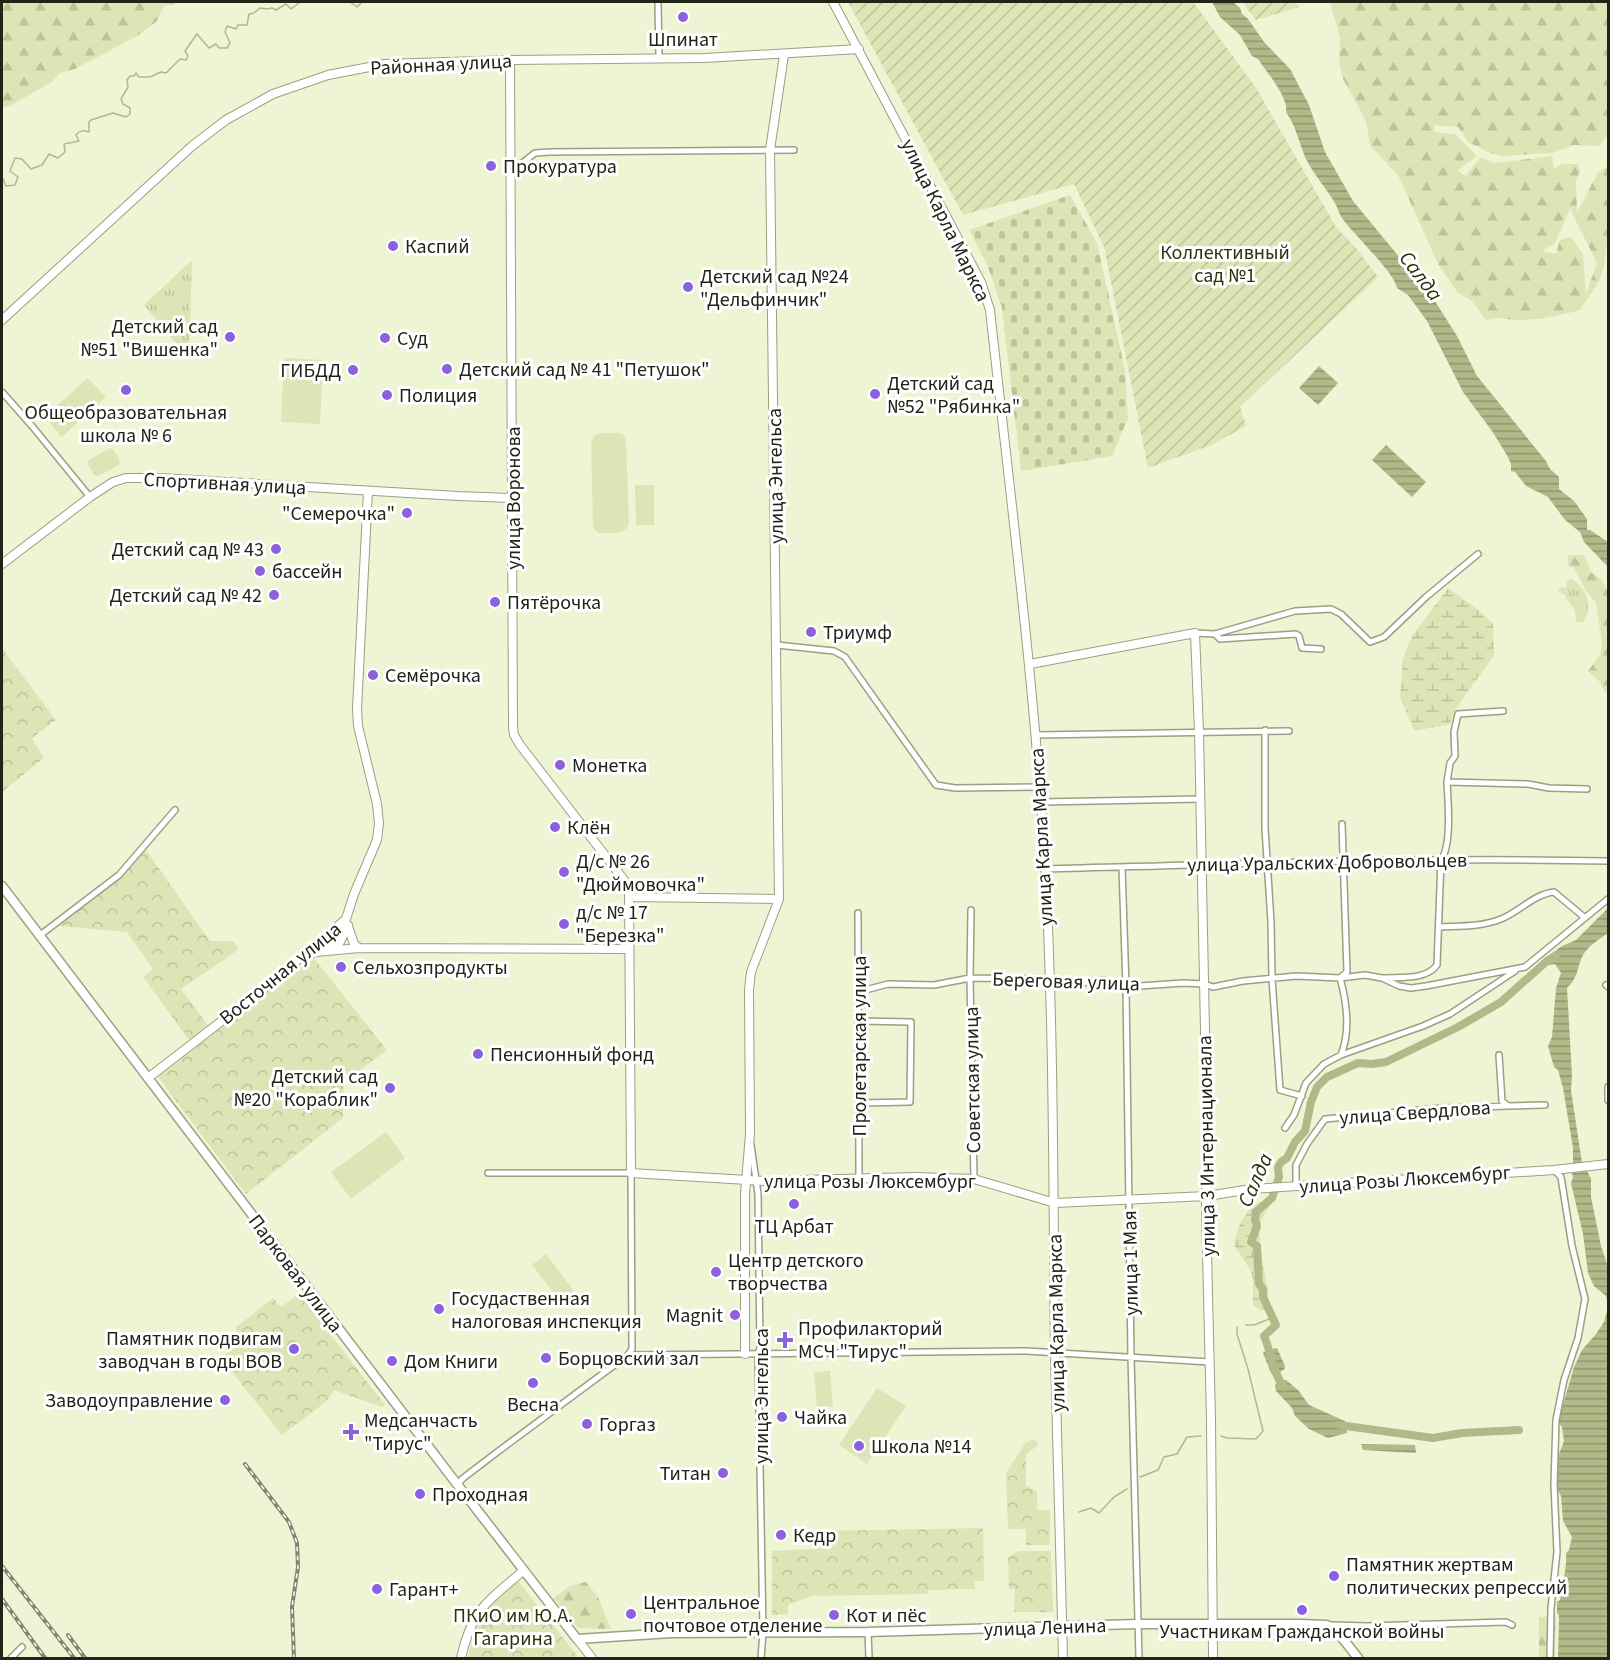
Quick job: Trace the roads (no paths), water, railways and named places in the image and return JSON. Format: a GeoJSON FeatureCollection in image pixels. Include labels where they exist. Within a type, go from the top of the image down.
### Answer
{"type":"FeatureCollection","features":[{"type":"Feature","properties":{"kind":"main road","name":"Парковая улица"},"geometry":{"type":"LineString","coordinates":[[2,886],[577,1639]]}},
{"type":"Feature","properties":{"kind":"main road","name":"улица Ленина"},"geometry":{"type":"LineString","coordinates":[[577,1639],[666,1634],[868,1632],[1137,1624],[1327,1625]]}},
{"type":"Feature","properties":{"kind":"main road"},"geometry":{"type":"LineString","coordinates":[[1327,1625],[1336,1630],[1358,1659]]}},
{"type":"Feature","properties":{"kind":"street"},"geometry":{"type":"LineString","coordinates":[[658,2],[659,58]]}},
{"type":"Feature","properties":{"kind":"street","name":"улица Карла Маркса"},"geometry":{"type":"LineString","coordinates":[[834,2],[981,282],[990,310],[1030,664],[1045,869],[1055,1203],[1055,1352],[1063,1659]]}},
{"type":"Feature","properties":{"kind":"street","name":"Районная улица"},"geometry":{"type":"LineString","coordinates":[[2,320],[192,146],[226,120],[273,94],[328,75],[385,64],[784,55],[859,49]]}},
{"type":"Feature","properties":{"kind":"street","name":"улица Энгельса"},"geometry":{"type":"LineString","coordinates":[[745,1354],[746,1180],[750,1134],[749,990],[751,972],[779,898],[770,150],[784,55]]}},
{"type":"Feature","properties":{"kind":"street","name":"улица Воронова"},"geometry":{"type":"LineString","coordinates":[[510,60],[514,735],[627,884],[630,897],[631,1173]]}},
{"type":"Feature","properties":{"kind":"street"},"geometry":{"type":"LineString","coordinates":[[510,170],[535,153],[794,150]]}},
{"type":"Feature","properties":{"kind":"street"},"geometry":{"type":"LineString","coordinates":[[2,392],[90,497]]}},
{"type":"Feature","properties":{"kind":"street","name":"Спортивная улица"},"geometry":{"type":"LineString","coordinates":[[2,564],[90,497],[113,482],[126,478],[143,477],[512,498]]}},
{"type":"Feature","properties":{"kind":"street","name":"Восточная улица"},"geometry":{"type":"LineString","coordinates":[[148,1078],[347,922],[354,894],[377,840],[379,823],[377,804],[358,726],[357,709],[357,673],[368,491]]}},
{"type":"Feature","properties":{"kind":"street"},"geometry":{"type":"LineString","coordinates":[[1030,664],[1195,633],[1215,634],[1295,611],[1331,609],[1341,614],[1370,642],[1384,638],[1426,597],[1478,554]]}},
{"type":"Feature","properties":{"kind":"street","name":"улица 3 Интернационала"},"geometry":{"type":"LineString","coordinates":[[1195,633],[1204,984],[1213,1659]]}},
{"type":"Feature","properties":{"kind":"street"},"geometry":{"type":"LineString","coordinates":[[1215,634],[1220,639],[1296,634],[1299,636],[1302,648],[1321,650]]}},
{"type":"Feature","properties":{"kind":"street"},"geometry":{"type":"LineString","coordinates":[[777,645],[834,651],[844,657],[936,785],[955,788],[1040,787]]}},
{"type":"Feature","properties":{"kind":"street"},"geometry":{"type":"LineString","coordinates":[[1503,711],[1458,714],[1454,732],[1455,756],[1450,763],[1448,782],[1445,855],[1441,860],[1440,927],[1474,926],[1500,920],[1519,911],[1544,893],[1554,892],[1584,917]]}},
{"type":"Feature","properties":{"kind":"street"},"geometry":{"type":"LineString","coordinates":[[1265,730],[1265,828],[1280,1090],[1302,1096]]}},
{"type":"Feature","properties":{"kind":"street"},"geometry":{"type":"LineString","coordinates":[[1035,735],[1289,731]]}},
{"type":"Feature","properties":{"kind":"street"},"geometry":{"type":"LineString","coordinates":[[1448,782],[1528,784],[1550,788],[1587,789]]}},
{"type":"Feature","properties":{"kind":"street"},"geometry":{"type":"LineString","coordinates":[[1041,802],[1200,799]]}},
{"type":"Feature","properties":{"kind":"street"},"geometry":{"type":"LineString","coordinates":[[39,936],[119,875],[175,810]]}},
{"type":"Feature","properties":{"kind":"street"},"geometry":{"type":"LineString","coordinates":[[1341,1055],[1347,1031],[1346,997],[1340,978],[1347,972],[1342,824]]}},
{"type":"Feature","properties":{"kind":"street","name":"улица Уральских Добровольцев"},"geometry":{"type":"LineString","coordinates":[[1045,869],[1489,858],[1608,861]]}},
{"type":"Feature","properties":{"kind":"street","name":"улица 1 Мая"},"geometry":{"type":"LineString","coordinates":[[1122,867],[1139,1659]]}},
{"type":"Feature","properties":{"kind":"street"},"geometry":{"type":"LineString","coordinates":[[630,897],[779,898]]}},
{"type":"Feature","properties":{"kind":"street","name":"Береговая улица"},"geometry":{"type":"LineString","coordinates":[[1382,978],[1399,986],[1411,988],[1525,967],[1608,898]]}},
{"type":"Feature","properties":{"kind":"street","name":"Советская улица"},"geometry":{"type":"LineString","coordinates":[[971,910],[974,1179]]}},
{"type":"Feature","properties":{"kind":"street","name":"Пролетарская улица"},"geometry":{"type":"LineString","coordinates":[[858,913],[859,1179]]}},
{"type":"Feature","properties":{"kind":"street"},"geometry":{"type":"LineString","coordinates":[[336,945],[343,936],[347,922]]}},
{"type":"Feature","properties":{"kind":"street"},"geometry":{"type":"LineString","coordinates":[[347,922],[354,947]]}},
{"type":"Feature","properties":{"kind":"street","name":"Береговая улица"},"geometry":{"type":"LineString","coordinates":[[858,992],[888,984],[934,985],[970,978],[1049,979],[1082,983],[1104,980],[1126,987],[1204,984],[1213,987],[1296,976],[1340,978],[1365,975],[1382,978],[1422,975],[1433,971],[1437,965],[1440,927]]}},
{"type":"Feature","properties":{"kind":"street"},"geometry":{"type":"LineString","coordinates":[[334,932],[343,936],[354,947]]}},
{"type":"Feature","properties":{"kind":"street"},"geometry":{"type":"LineString","coordinates":[[334,932],[336,945]]}},
{"type":"Feature","properties":{"kind":"street"},"geometry":{"type":"LineString","coordinates":[[303,958],[336,945],[354,947]]}},
{"type":"Feature","properties":{"kind":"street","name":"Восточная улица"},"geometry":{"type":"LineString","coordinates":[[319,952],[354,947],[629,949]]}},
{"type":"Feature","properties":{"kind":"street"},"geometry":{"type":"LineString","coordinates":[[1285,1128],[1294,1115],[1306,1083],[1324,1064],[1341,1055],[1450,1014],[1519,968]]}},
{"type":"Feature","properties":{"kind":"street"},"geometry":{"type":"LineString","coordinates":[[858,1021],[911,1022],[910,1102],[859,1102]]}},
{"type":"Feature","properties":{"kind":"street"},"geometry":{"type":"LineString","coordinates":[[1499,1055],[1502,1101],[1508,1106]]}},
{"type":"Feature","properties":{"kind":"street"},"geometry":{"type":"LineString","coordinates":[[1608,1087],[1608,1100]]}},
{"type":"Feature","properties":{"kind":"street","name":"улица Свердлова"},"geometry":{"type":"LineString","coordinates":[[1296,1186],[1296,1165],[1307,1144],[1325,1119],[1442,1108],[1545,1105]]}},
{"type":"Feature","properties":{"kind":"street","name":"улица Энгельса"},"geometry":{"type":"LineString","coordinates":[[750,1134],[757,1180],[761,1296],[758,1354],[763,1633],[760,1659]]}},
{"type":"Feature","properties":{"kind":"street","name":"улица Розы Люксембург"},"geometry":{"type":"LineString","coordinates":[[631,1173],[746,1180],[974,1179],[1055,1203],[1207,1196],[1251,1189],[1565,1170],[1608,1164]]}},
{"type":"Feature","properties":{"kind":"street"},"geometry":{"type":"LineString","coordinates":[[1550,1659],[1551,1608],[1557,1552],[1554,1484],[1556,1420],[1564,1380],[1578,1338],[1586,1299],[1572,1246],[1561,1177],[1554,1170]]}},
{"type":"Feature","properties":{"kind":"street"},"geometry":{"type":"LineString","coordinates":[[458,1485],[462,1479],[496,1453],[628,1355],[632,1349],[631,1173],[488,1173]]}},
{"type":"Feature","properties":{"kind":"street"},"geometry":{"type":"LineString","coordinates":[[628,1355],[926,1351],[1055,1352],[1210,1362]]}},
{"type":"Feature","properties":{"kind":"street"},"geometry":{"type":"LineString","coordinates":[[461,1659],[466,1637],[487,1600],[523,1571]]}},
{"type":"Feature","properties":{"kind":"street","name":"улица Ленина"},"geometry":{"type":"LineString","coordinates":[[1327,1625],[1506,1622],[1512,1625]]}},
{"type":"Feature","properties":{"kind":"street"},"geometry":{"type":"LineString","coordinates":[[868,1632],[869,1659]]}},
{"type":"Feature","properties":{"kind":"street","name":"Парковая улица"},"geometry":{"type":"LineString","coordinates":[[577,1639],[592,1659]]}},
{"type":"Feature","properties":{"kind":"street"},"geometry":{"type":"LineString","coordinates":[[12,1659],[22,1647]]}},
{"type":"Feature","properties":{"kind":"waterway"},"geometry":{"type":"LineString","coordinates":[[2,179],[6,186],[15,185],[18,177],[10,171],[15,158],[22,159],[31,169],[42,165],[49,154],[58,158],[65,152],[64,144],[79,141],[76,135],[79,132],[89,132],[91,120],[113,113],[126,117],[130,114],[130,108],[123,104],[121,99],[128,87],[127,80],[130,76],[136,73],[139,77],[150,77],[161,72],[166,73],[180,59],[186,60],[188,56],[185,51],[197,34],[209,48],[216,44],[219,48],[227,48],[230,43],[225,32],[227,26],[236,29],[238,25],[247,25],[249,14],[260,8],[276,10],[286,4],[291,9],[300,2]]}},
{"type":"Feature","properties":{"kind":"waterway"},"geometry":{"type":"LineString","coordinates":[[350,2],[357,7],[362,2]]}},
{"type":"Feature","properties":{"kind":"waterway","name":"Салда"},"geometry":{"type":"LineString","coordinates":[[1284,1387],[1275,1370],[1264,1336],[1276,1325],[1259,1284],[1257,1246],[1251,1242],[1257,1226],[1256,1212],[1272,1198],[1279,1177],[1278,1167],[1287,1158],[1295,1142],[1305,1131],[1311,1102],[1317,1087],[1327,1077],[1358,1063],[1386,1062],[1458,1027],[1501,1002],[1547,961],[1556,957]]}},
{"type":"Feature","properties":{"kind":"waterway"},"geometry":{"type":"LineString","coordinates":[[1246,1325],[1254,1325],[1272,1318]]}},
{"type":"Feature","properties":{"kind":"waterway"},"geometry":{"type":"LineString","coordinates":[[1221,1436],[1256,1439],[1263,1431],[1237,1327]]}},
{"type":"Feature","properties":{"kind":"waterway","name":"Салда"},"geometry":{"type":"LineString","coordinates":[[1339,1425],[1433,1438],[1462,1433],[1519,1430]]}},
{"type":"Feature","properties":{"kind":"waterway"},"geometry":{"type":"LineString","coordinates":[[1140,1477],[1158,1470],[1164,1457],[1177,1454],[1187,1437],[1201,1436]]}},
{"type":"Feature","properties":{"kind":"waterway"},"geometry":{"type":"LineString","coordinates":[[1079,1512],[1091,1508],[1099,1513],[1114,1497],[1127,1489]]}},
{"type":"Feature","properties":{"kind":"railway"},"geometry":{"type":"LineString","coordinates":[[245,1464],[289,1522],[297,1543],[298,1567],[292,1607],[294,1658]]}},
{"type":"Feature","properties":{"kind":"railway"},"geometry":{"type":"LineString","coordinates":[[2,1566],[74,1658]]}},
{"type":"Feature","properties":{"kind":"railway"},"geometry":{"type":"LineString","coordinates":[[2,1599],[45,1658]]}},
{"type":"Feature","properties":{"kind":"railway"},"geometry":{"type":"LineString","coordinates":[[68,1635],[85,1658]]}},
{"type":"Feature","properties":{"kind":"place","name":"Шпинат"},"geometry":{"type":"Point","coordinates":[683,17]}},
{"type":"Feature","properties":{"kind":"place","name":"Прокуратура"},"geometry":{"type":"Point","coordinates":[491,166]}},
{"type":"Feature","properties":{"kind":"place","name":"Каспий"},"geometry":{"type":"Point","coordinates":[393,246]}},
{"type":"Feature","properties":{"kind":"place","name":"Детский сад №24 \"Дельфинчик\""},"geometry":{"type":"Point","coordinates":[688,287]}},
{"type":"Feature","properties":{"kind":"place","name":"Детский сад №51 \"Вишенка\""},"geometry":{"type":"Point","coordinates":[230,337]}},
{"type":"Feature","properties":{"kind":"place","name":"Суд"},"geometry":{"type":"Point","coordinates":[385,338]}},
{"type":"Feature","properties":{"kind":"place","name":"Детский сад № 41 \"Петушок\""},"geometry":{"type":"Point","coordinates":[447,369]}},
{"type":"Feature","properties":{"kind":"place","name":"ГИБДД"},"geometry":{"type":"Point","coordinates":[353,370]}},
{"type":"Feature","properties":{"kind":"place","name":"Общеобразовательная школа № 6"},"geometry":{"type":"Point","coordinates":[126,390]}},
{"type":"Feature","properties":{"kind":"place","name":"Детский сад №52 \"Рябинка\""},"geometry":{"type":"Point","coordinates":[875,394]}},
{"type":"Feature","properties":{"kind":"place","name":"Полиция"},"geometry":{"type":"Point","coordinates":[387,395]}},
{"type":"Feature","properties":{"kind":"place","name":"\"Семерочка\""},"geometry":{"type":"Point","coordinates":[407,513]}},
{"type":"Feature","properties":{"kind":"place","name":"Детский сад № 43"},"geometry":{"type":"Point","coordinates":[276,549]}},
{"type":"Feature","properties":{"kind":"place","name":"бассейн"},"geometry":{"type":"Point","coordinates":[260,571]}},
{"type":"Feature","properties":{"kind":"place","name":"Детский сад № 42"},"geometry":{"type":"Point","coordinates":[274,595]}},
{"type":"Feature","properties":{"kind":"place","name":"Пятёрочка"},"geometry":{"type":"Point","coordinates":[495,602]}},
{"type":"Feature","properties":{"kind":"place","name":"Триумф"},"geometry":{"type":"Point","coordinates":[811,632]}},
{"type":"Feature","properties":{"kind":"place","name":"Семёрочка"},"geometry":{"type":"Point","coordinates":[373,675]}},
{"type":"Feature","properties":{"kind":"place","name":"Монетка"},"geometry":{"type":"Point","coordinates":[560,765]}},
{"type":"Feature","properties":{"kind":"place","name":"Клён"},"geometry":{"type":"Point","coordinates":[555,827]}},
{"type":"Feature","properties":{"kind":"place","name":"Д/с № 26 \"Дюймовочка\""},"geometry":{"type":"Point","coordinates":[564,872]}},
{"type":"Feature","properties":{"kind":"place","name":"д/с № 17 \"Березка\""},"geometry":{"type":"Point","coordinates":[564,924]}},
{"type":"Feature","properties":{"kind":"place","name":"Сельхозпродукты"},"geometry":{"type":"Point","coordinates":[341,967]}},
{"type":"Feature","properties":{"kind":"place","name":"Пенсионный фонд"},"geometry":{"type":"Point","coordinates":[478,1054]}},
{"type":"Feature","properties":{"kind":"place","name":"Детский сад №20 \"Кораблик\""},"geometry":{"type":"Point","coordinates":[390,1088]}},
{"type":"Feature","properties":{"kind":"place","name":"ТЦ Арбат"},"geometry":{"type":"Point","coordinates":[794,1204]}},
{"type":"Feature","properties":{"kind":"place","name":"Центр детского творчества"},"geometry":{"type":"Point","coordinates":[716,1272]}},
{"type":"Feature","properties":{"kind":"place","name":"Госудаственная налоговая инспекция"},"geometry":{"type":"Point","coordinates":[439,1309]}},
{"type":"Feature","properties":{"kind":"place","name":"Magnit"},"geometry":{"type":"Point","coordinates":[735,1315]}},
{"type":"Feature","properties":{"kind":"place","name":"Профилакторий МСЧ \"Тирус\""},"geometry":{"type":"Point","coordinates":[785,1340]}},
{"type":"Feature","properties":{"kind":"place","name":"Памятник подвигам заводчан в годы ВОВ"},"geometry":{"type":"Point","coordinates":[294,1349]}},
{"type":"Feature","properties":{"kind":"place","name":"Борцовский зал"},"geometry":{"type":"Point","coordinates":[546,1358]}},
{"type":"Feature","properties":{"kind":"place","name":"Дом Книги"},"geometry":{"type":"Point","coordinates":[392,1361]}},
{"type":"Feature","properties":{"kind":"place","name":"Весна"},"geometry":{"type":"Point","coordinates":[533,1383]}},
{"type":"Feature","properties":{"kind":"place","name":"Заводоуправление"},"geometry":{"type":"Point","coordinates":[225,1400]}},
{"type":"Feature","properties":{"kind":"place","name":"Чайка"},"geometry":{"type":"Point","coordinates":[782,1417]}},
{"type":"Feature","properties":{"kind":"place","name":"Горгаз"},"geometry":{"type":"Point","coordinates":[587,1424]}},
{"type":"Feature","properties":{"kind":"place","name":"Медсанчасть \"Тирус\""},"geometry":{"type":"Point","coordinates":[351,1432]}},
{"type":"Feature","properties":{"kind":"place","name":"Школа №14"},"geometry":{"type":"Point","coordinates":[859,1446]}},
{"type":"Feature","properties":{"kind":"place","name":"Титан"},"geometry":{"type":"Point","coordinates":[723,1473]}},
{"type":"Feature","properties":{"kind":"place","name":"Проходная"},"geometry":{"type":"Point","coordinates":[420,1494]}},
{"type":"Feature","properties":{"kind":"place","name":"Кедр"},"geometry":{"type":"Point","coordinates":[781,1535]}},
{"type":"Feature","properties":{"kind":"place","name":"Памятник жертвам политических репрессий"},"geometry":{"type":"Point","coordinates":[1334,1576]}},
{"type":"Feature","properties":{"kind":"place","name":"Гарант+"},"geometry":{"type":"Point","coordinates":[377,1589]}},
{"type":"Feature","properties":{"kind":"place","name":"Участникам Гражданской войны"},"geometry":{"type":"Point","coordinates":[1302,1610]}},
{"type":"Feature","properties":{"kind":"place","name":"Центральное почтовое отделение"},"geometry":{"type":"Point","coordinates":[631,1614]}},
{"type":"Feature","properties":{"kind":"place","name":"Кот и пёс"},"geometry":{"type":"Point","coordinates":[834,1615]}},
{"type":"Feature","properties":{"kind":"park label","name":"Коллективный сад №1"},"geometry":{"type":"Point","coordinates":[1225,264]}},
{"type":"Feature","properties":{"kind":"park label","name":"ПКиО им Ю.А. Гагарина"},"geometry":{"type":"Point","coordinates":[513,1626]}}]}
